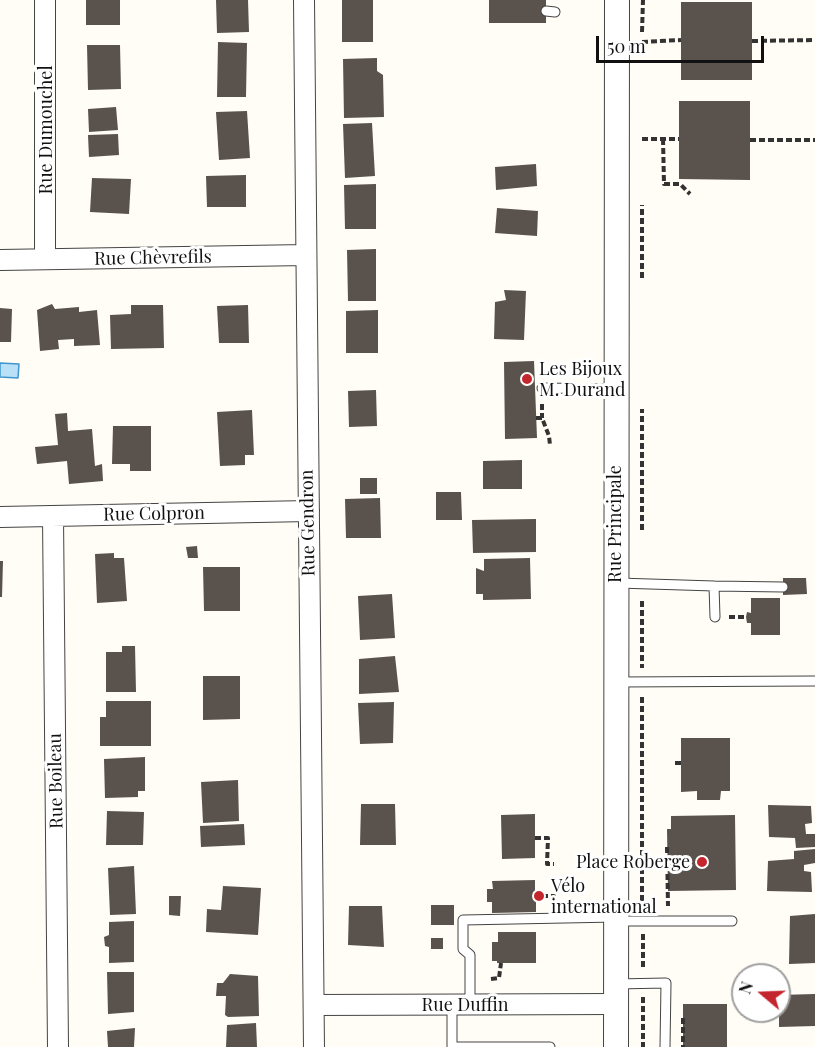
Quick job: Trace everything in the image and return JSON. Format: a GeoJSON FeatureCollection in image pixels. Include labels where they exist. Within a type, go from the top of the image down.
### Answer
{"type":"FeatureCollection","features":[{"type":"Feature","properties":{"kind":"street","name":"Rue Dumouchel"},"geometry":{"type":"LineString","coordinates":[[45,0],[45,259]]}},
{"type":"Feature","properties":{"kind":"street","name":"Rue Gendron"},"geometry":{"type":"LineString","coordinates":[[304,0],[314,1047]]}},
{"type":"Feature","properties":{"kind":"street","name":"Rue Principale"},"geometry":{"type":"LineString","coordinates":[[616,0],[616,1047]]}},
{"type":"Feature","properties":{"kind":"street","name":"Rue Chèvrefils"},"geometry":{"type":"LineString","coordinates":[[0,260],[306,255]]}},
{"type":"Feature","properties":{"kind":"street","name":"Rue Colpron"},"geometry":{"type":"LineString","coordinates":[[0,517],[309,511]]}},
{"type":"Feature","properties":{"kind":"street","name":"Rue Boileau"},"geometry":{"type":"LineString","coordinates":[[53,516],[58,1047]]}},
{"type":"Feature","properties":{"kind":"street","name":"Rue Duffin"},"geometry":{"type":"LineString","coordinates":[[314,1005],[461,1005],[616,994]]}},
{"type":"Feature","properties":{"kind":"lane"},"geometry":{"type":"LineString","coordinates":[[542,388],[615,389]]}},
{"type":"Feature","properties":{"kind":"lane"},"geometry":{"type":"LineString","coordinates":[[615,583],[783,587]]}},
{"type":"Feature","properties":{"kind":"lane"},"geometry":{"type":"LineString","coordinates":[[714,586],[715,617]]}},
{"type":"Feature","properties":{"kind":"lane"},"geometry":{"type":"LineString","coordinates":[[616,682],[815,681]]}},
{"type":"Feature","properties":{"kind":"lane"},"geometry":{"type":"LineString","coordinates":[[550,1047],[452,1047],[470,955],[463,949],[463,920],[732,921]]}},
{"type":"Feature","properties":{"kind":"lane"},"geometry":{"type":"LineString","coordinates":[[616,994],[666,983],[665,1047]]}},
{"type":"Feature","properties":{"kind":"path"},"geometry":{"type":"LineString","coordinates":[[642,42],[681,40]]}},
{"type":"Feature","properties":{"kind":"path"},"geometry":{"type":"LineString","coordinates":[[752,41],[815,40]]}},
{"type":"Feature","properties":{"kind":"path"},"geometry":{"type":"LineString","coordinates":[[642,139],[679,139]]}},
{"type":"Feature","properties":{"kind":"path"},"geometry":{"type":"LineString","coordinates":[[663,139],[664,184],[680,184],[690,194]]}},
{"type":"Feature","properties":{"kind":"path"},"geometry":{"type":"LineString","coordinates":[[750,140],[815,140]]}},
{"type":"Feature","properties":{"kind":"path"},"geometry":{"type":"LineString","coordinates":[[536,418],[542,418],[550,445]]}},
{"type":"Feature","properties":{"kind":"path","name":"Rue Principale"},"geometry":{"type":"LineString","coordinates":[[642,454],[642,538]]}},
{"type":"Feature","properties":{"kind":"path","name":"Rue Principale"},"geometry":{"type":"LineString","coordinates":[[642,593],[642,667]]}},
{"type":"Feature","properties":{"kind":"path"},"geometry":{"type":"LineString","coordinates":[[642,694],[642,907]]}},
{"type":"Feature","properties":{"kind":"path"},"geometry":{"type":"LineString","coordinates":[[675,763],[681,763]]}},
{"type":"Feature","properties":{"kind":"path"},"geometry":{"type":"LineString","coordinates":[[535,838],[548,838],[547,864],[554,864]]}},
{"type":"Feature","properties":{"kind":"path"},"geometry":{"type":"LineString","coordinates":[[667,847],[668,891]]}},
{"type":"Feature","properties":{"kind":"path"},"geometry":{"type":"LineString","coordinates":[[542,896],[556,896]]}},
{"type":"Feature","properties":{"kind":"path"},"geometry":{"type":"LineString","coordinates":[[643,932],[643,970]]}},
{"type":"Feature","properties":{"kind":"path"},"geometry":{"type":"LineString","coordinates":[[491,980],[499,978],[501,963]]}},
{"type":"Feature","properties":{"kind":"path"},"geometry":{"type":"LineString","coordinates":[[643,995],[643,1047]]}},
{"type":"Feature","properties":{"kind":"path"},"geometry":{"type":"LineString","coordinates":[[683,1015],[684,1047]]}},
{"type":"Feature","properties":{"kind":"water"},"geometry":{"type":"Polygon","coordinates":[[[0,363],[19,364],[18,378],[0,377],[0,363]]]}},
{"type":"Feature","properties":{"kind":"building"},"geometry":{"type":"Polygon","coordinates":[[[86,0],[120,0],[120,25],[86,25],[86,0]]]}},
{"type":"Feature","properties":{"kind":"building"},"geometry":{"type":"Polygon","coordinates":[[[216,0],[248,0],[249,32],[217,33],[216,0]]]}},
{"type":"Feature","properties":{"kind":"building"},"geometry":{"type":"Polygon","coordinates":[[[342,0],[373,0],[373,42],[342,42],[342,0]]]}},
{"type":"Feature","properties":{"kind":"building"},"geometry":{"type":"Polygon","coordinates":[[[489,0],[546,0],[546,23],[489,23],[489,0]]]}},
{"type":"Feature","properties":{"kind":"building"},"geometry":{"type":"Polygon","coordinates":[[[681,2],[752,2],[752,80],[681,80],[681,2]]]}},
{"type":"Feature","properties":{"kind":"building"},"geometry":{"type":"Polygon","coordinates":[[[218,42],[247,43],[246,97],[217,97],[218,42]]]}},
{"type":"Feature","properties":{"kind":"building"},"geometry":{"type":"Polygon","coordinates":[[[87,45],[120,45],[121,89],[88,90],[87,45]]]}},
{"type":"Feature","properties":{"kind":"building"},"geometry":{"type":"Polygon","coordinates":[[[377,58],[377,71],[383,75],[384,117],[344,118],[343,59],[377,58]]]}},
{"type":"Feature","properties":{"kind":"building"},"geometry":{"type":"Polygon","coordinates":[[[679,101],[750,101],[750,180],[679,179],[679,101]]]}},
{"type":"Feature","properties":{"kind":"building"},"geometry":{"type":"Polygon","coordinates":[[[116,107],[118,130],[89,132],[88,109],[116,107]]]}},
{"type":"Feature","properties":{"kind":"building"},"geometry":{"type":"Polygon","coordinates":[[[247,111],[250,158],[219,160],[216,112],[247,111]]]}},
{"type":"Feature","properties":{"kind":"building"},"geometry":{"type":"Polygon","coordinates":[[[372,123],[375,176],[345,178],[343,124],[372,123]]]}},
{"type":"Feature","properties":{"kind":"building"},"geometry":{"type":"Polygon","coordinates":[[[118,134],[119,155],[89,157],[88,135],[118,134]]]}},
{"type":"Feature","properties":{"kind":"building"},"geometry":{"type":"Polygon","coordinates":[[[536,164],[537,186],[496,190],[495,167],[536,164]]]}},
{"type":"Feature","properties":{"kind":"building"},"geometry":{"type":"Polygon","coordinates":[[[246,175],[246,207],[207,207],[206,176],[246,175]]]}},
{"type":"Feature","properties":{"kind":"building"},"geometry":{"type":"Polygon","coordinates":[[[92,178],[131,179],[129,214],[90,212],[92,178]]]}},
{"type":"Feature","properties":{"kind":"building"},"geometry":{"type":"Polygon","coordinates":[[[376,184],[376,229],[345,229],[344,185],[376,184]]]}},
{"type":"Feature","properties":{"kind":"building"},"geometry":{"type":"Polygon","coordinates":[[[497,208],[538,211],[537,236],[495,233],[497,208]]]}},
{"type":"Feature","properties":{"kind":"building"},"geometry":{"type":"Polygon","coordinates":[[[376,249],[376,301],[348,301],[347,250],[376,249]]]}},
{"type":"Feature","properties":{"kind":"building"},"geometry":{"type":"Polygon","coordinates":[[[504,290],[526,291],[524,340],[494,339],[495,302],[506,300],[504,290]]]}},
{"type":"Feature","properties":{"kind":"building"},"geometry":{"type":"Polygon","coordinates":[[[52,304],[55,309],[79,307],[79,312],[97,310],[100,345],[74,346],[74,339],[58,340],[59,349],[40,351],[37,310],[52,304]]]}},
{"type":"Feature","properties":{"kind":"building"},"geometry":{"type":"Polygon","coordinates":[[[131,305],[163,305],[164,348],[111,349],[110,315],[131,314],[131,305]]]}},
{"type":"Feature","properties":{"kind":"building"},"geometry":{"type":"Polygon","coordinates":[[[248,305],[249,343],[219,343],[217,306],[248,305]]]}},
{"type":"Feature","properties":{"kind":"building"},"geometry":{"type":"Polygon","coordinates":[[[0,308],[12,309],[11,342],[0,342],[0,308]]]}},
{"type":"Feature","properties":{"kind":"building"},"geometry":{"type":"Polygon","coordinates":[[[378,310],[378,353],[346,353],[346,311],[378,310]]]}},
{"type":"Feature","properties":{"kind":"building"},"geometry":{"type":"Polygon","coordinates":[[[534,361],[537,438],[505,439],[504,362],[534,361]]]}},
{"type":"Feature","properties":{"kind":"building"},"geometry":{"type":"Polygon","coordinates":[[[376,390],[377,426],[349,427],[348,391],[376,390]]]}},
{"type":"Feature","properties":{"kind":"building"},"geometry":{"type":"Polygon","coordinates":[[[252,410],[254,455],[245,455],[245,465],[220,466],[217,412],[252,410]]]}},
{"type":"Feature","properties":{"kind":"building"},"geometry":{"type":"Polygon","coordinates":[[[67,413],[68,431],[92,429],[95,466],[102,464],[103,481],[69,484],[67,461],[37,464],[35,447],[58,445],[55,414],[67,413]]]}},
{"type":"Feature","properties":{"kind":"building"},"geometry":{"type":"Polygon","coordinates":[[[113,426],[151,426],[151,471],[130,471],[130,464],[112,464],[113,426]]]}},
{"type":"Feature","properties":{"kind":"building"},"geometry":{"type":"Polygon","coordinates":[[[522,460],[522,489],[483,489],[483,461],[522,460]]]}},
{"type":"Feature","properties":{"kind":"building"},"geometry":{"type":"Polygon","coordinates":[[[360,478],[377,478],[377,494],[360,494],[360,478]]]}},
{"type":"Feature","properties":{"kind":"building"},"geometry":{"type":"Polygon","coordinates":[[[436,492],[461,492],[462,520],[436,520],[436,492]]]}},
{"type":"Feature","properties":{"kind":"building"},"geometry":{"type":"Polygon","coordinates":[[[380,498],[381,538],[346,538],[345,499],[380,498]]]}},
{"type":"Feature","properties":{"kind":"building"},"geometry":{"type":"Polygon","coordinates":[[[536,519],[536,552],[473,553],[472,520],[536,519]]]}},
{"type":"Feature","properties":{"kind":"building"},"geometry":{"type":"Polygon","coordinates":[[[197,546],[198,558],[188,558],[186,547],[197,546]]]}},
{"type":"Feature","properties":{"kind":"building"},"geometry":{"type":"Polygon","coordinates":[[[114,553],[114,558],[124,558],[127,601],[97,603],[95,554],[114,553]]]}},
{"type":"Feature","properties":{"kind":"building"},"geometry":{"type":"Polygon","coordinates":[[[530,558],[531,599],[483,600],[483,594],[476,594],[476,568],[484,571],[484,559],[530,558]]]}},
{"type":"Feature","properties":{"kind":"building"},"geometry":{"type":"Polygon","coordinates":[[[0,561],[3,561],[2,597],[0,597],[0,561]]]}},
{"type":"Feature","properties":{"kind":"building"},"geometry":{"type":"Polygon","coordinates":[[[203,567],[240,567],[240,611],[204,611],[203,567]]]}},
{"type":"Feature","properties":{"kind":"building"},"geometry":{"type":"Polygon","coordinates":[[[783,578],[806,578],[807,594],[783,595],[783,578]]]}},
{"type":"Feature","properties":{"kind":"building"},"geometry":{"type":"Polygon","coordinates":[[[392,594],[395,638],[360,640],[358,596],[392,594]]]}},
{"type":"Feature","properties":{"kind":"building"},"geometry":{"type":"Polygon","coordinates":[[[751,598],[780,598],[780,635],[751,635],[751,623],[747,623],[746,617],[747,612],[751,613],[751,598]]]}},
{"type":"Feature","properties":{"kind":"building"},"geometry":{"type":"Polygon","coordinates":[[[122,646],[135,646],[136,692],[106,692],[106,652],[122,652],[122,646]]]}},
{"type":"Feature","properties":{"kind":"building"},"geometry":{"type":"Polygon","coordinates":[[[395,656],[399,692],[359,694],[359,659],[395,656]]]}},
{"type":"Feature","properties":{"kind":"building"},"geometry":{"type":"Polygon","coordinates":[[[203,676],[240,676],[240,719],[203,720],[203,676]]]}},
{"type":"Feature","properties":{"kind":"building"},"geometry":{"type":"Polygon","coordinates":[[[106,701],[151,701],[151,746],[100,746],[100,717],[106,717],[106,701]]]}},
{"type":"Feature","properties":{"kind":"building"},"geometry":{"type":"Polygon","coordinates":[[[394,702],[393,743],[360,744],[358,703],[394,702]]]}},
{"type":"Feature","properties":{"kind":"building"},"geometry":{"type":"Polygon","coordinates":[[[681,738],[730,738],[730,791],[721,791],[720,800],[697,800],[697,791],[681,792],[681,738]]]}},
{"type":"Feature","properties":{"kind":"building"},"geometry":{"type":"Polygon","coordinates":[[[145,757],[145,791],[138,791],[138,797],[105,798],[104,759],[145,757]]]}},
{"type":"Feature","properties":{"kind":"building"},"geometry":{"type":"Polygon","coordinates":[[[238,780],[239,821],[203,823],[201,782],[238,780]]]}},
{"type":"Feature","properties":{"kind":"building"},"geometry":{"type":"Polygon","coordinates":[[[361,804],[395,804],[396,845],[360,845],[361,804]]]}},
{"type":"Feature","properties":{"kind":"building"},"geometry":{"type":"Polygon","coordinates":[[[768,805],[811,806],[812,823],[805,824],[806,834],[815,834],[815,847],[796,848],[795,838],[769,837],[768,805]]]}},
{"type":"Feature","properties":{"kind":"building"},"geometry":{"type":"Polygon","coordinates":[[[107,811],[144,812],[143,845],[106,845],[107,811]]]}},
{"type":"Feature","properties":{"kind":"building"},"geometry":{"type":"Polygon","coordinates":[[[535,814],[535,858],[502,859],[501,815],[535,814]]]}},
{"type":"Feature","properties":{"kind":"building","name":"Place Roberge"},"geometry":{"type":"Polygon","coordinates":[[[735,815],[736,890],[668,891],[667,829],[671,829],[671,816],[735,815]]]}},
{"type":"Feature","properties":{"kind":"building"},"geometry":{"type":"Polygon","coordinates":[[[244,824],[245,845],[201,847],[200,826],[244,824]]]}},
{"type":"Feature","properties":{"kind":"building"},"geometry":{"type":"Polygon","coordinates":[[[815,849],[815,863],[804,865],[804,871],[811,872],[812,892],[767,891],[768,861],[794,859],[794,851],[815,849]]]}},
{"type":"Feature","properties":{"kind":"building"},"geometry":{"type":"Polygon","coordinates":[[[134,866],[136,914],[110,915],[108,868],[134,866]]]}},
{"type":"Feature","properties":{"kind":"building"},"geometry":{"type":"Polygon","coordinates":[[[535,880],[535,890],[542,890],[542,902],[536,902],[536,912],[492,913],[492,902],[487,902],[487,889],[493,889],[492,881],[535,880]]]}},
{"type":"Feature","properties":{"kind":"building"},"geometry":{"type":"Polygon","coordinates":[[[223,886],[261,888],[258,935],[206,932],[207,909],[221,910],[223,886]]]}},
{"type":"Feature","properties":{"kind":"building"},"geometry":{"type":"Polygon","coordinates":[[[169,896],[181,896],[180,916],[169,915],[169,896]]]}},
{"type":"Feature","properties":{"kind":"building"},"geometry":{"type":"Polygon","coordinates":[[[431,905],[454,905],[454,925],[431,925],[431,905]]]}},
{"type":"Feature","properties":{"kind":"building"},"geometry":{"type":"Polygon","coordinates":[[[349,906],[382,906],[384,947],[348,945],[349,906]]]}},
{"type":"Feature","properties":{"kind":"building"},"geometry":{"type":"Polygon","coordinates":[[[815,914],[815,963],[789,963],[790,916],[815,914]]]}},
{"type":"Feature","properties":{"kind":"building"},"geometry":{"type":"Polygon","coordinates":[[[134,921],[134,962],[109,963],[109,947],[105,946],[104,937],[109,935],[109,922],[134,921]]]}},
{"type":"Feature","properties":{"kind":"building"},"geometry":{"type":"Polygon","coordinates":[[[498,932],[536,932],[536,963],[492,961],[492,942],[498,942],[498,932]]]}},
{"type":"Feature","properties":{"kind":"building"},"geometry":{"type":"Polygon","coordinates":[[[431,938],[443,938],[443,949],[431,949],[431,938]]]}},
{"type":"Feature","properties":{"kind":"building"},"geometry":{"type":"Polygon","coordinates":[[[107,972],[134,972],[134,1012],[108,1014],[107,972]]]}},
{"type":"Feature","properties":{"kind":"building"},"geometry":{"type":"Polygon","coordinates":[[[230,974],[258,976],[259,1016],[228,1017],[225,1015],[226,996],[216,996],[217,983],[223,983],[230,974]]]}},
{"type":"Feature","properties":{"kind":"building"},"geometry":{"type":"Polygon","coordinates":[[[815,994],[815,1026],[779,1027],[779,1023],[791,1023],[791,995],[815,994]]]}},
{"type":"Feature","properties":{"kind":"building"},"geometry":{"type":"Polygon","coordinates":[[[683,1004],[727,1004],[727,1047],[683,1047],[683,1004]]]}},
{"type":"Feature","properties":{"kind":"building"},"geometry":{"type":"Polygon","coordinates":[[[256,1023],[257,1047],[226,1047],[227,1025],[256,1023]]]}},
{"type":"Feature","properties":{"kind":"building"},"geometry":{"type":"Polygon","coordinates":[[[135,1028],[134,1047],[108,1047],[107,1031],[135,1028]]]}},
{"type":"Feature","properties":{"kind":"place","name":"Les Bijoux M. Durand"},"geometry":{"type":"Point","coordinates":[527,379]}},
{"type":"Feature","properties":{"kind":"place","name":"Place Roberge"},"geometry":{"type":"Point","coordinates":[702,862]}},
{"type":"Feature","properties":{"kind":"place","name":"Vélo international"},"geometry":{"type":"Point","coordinates":[539,896]}}]}
